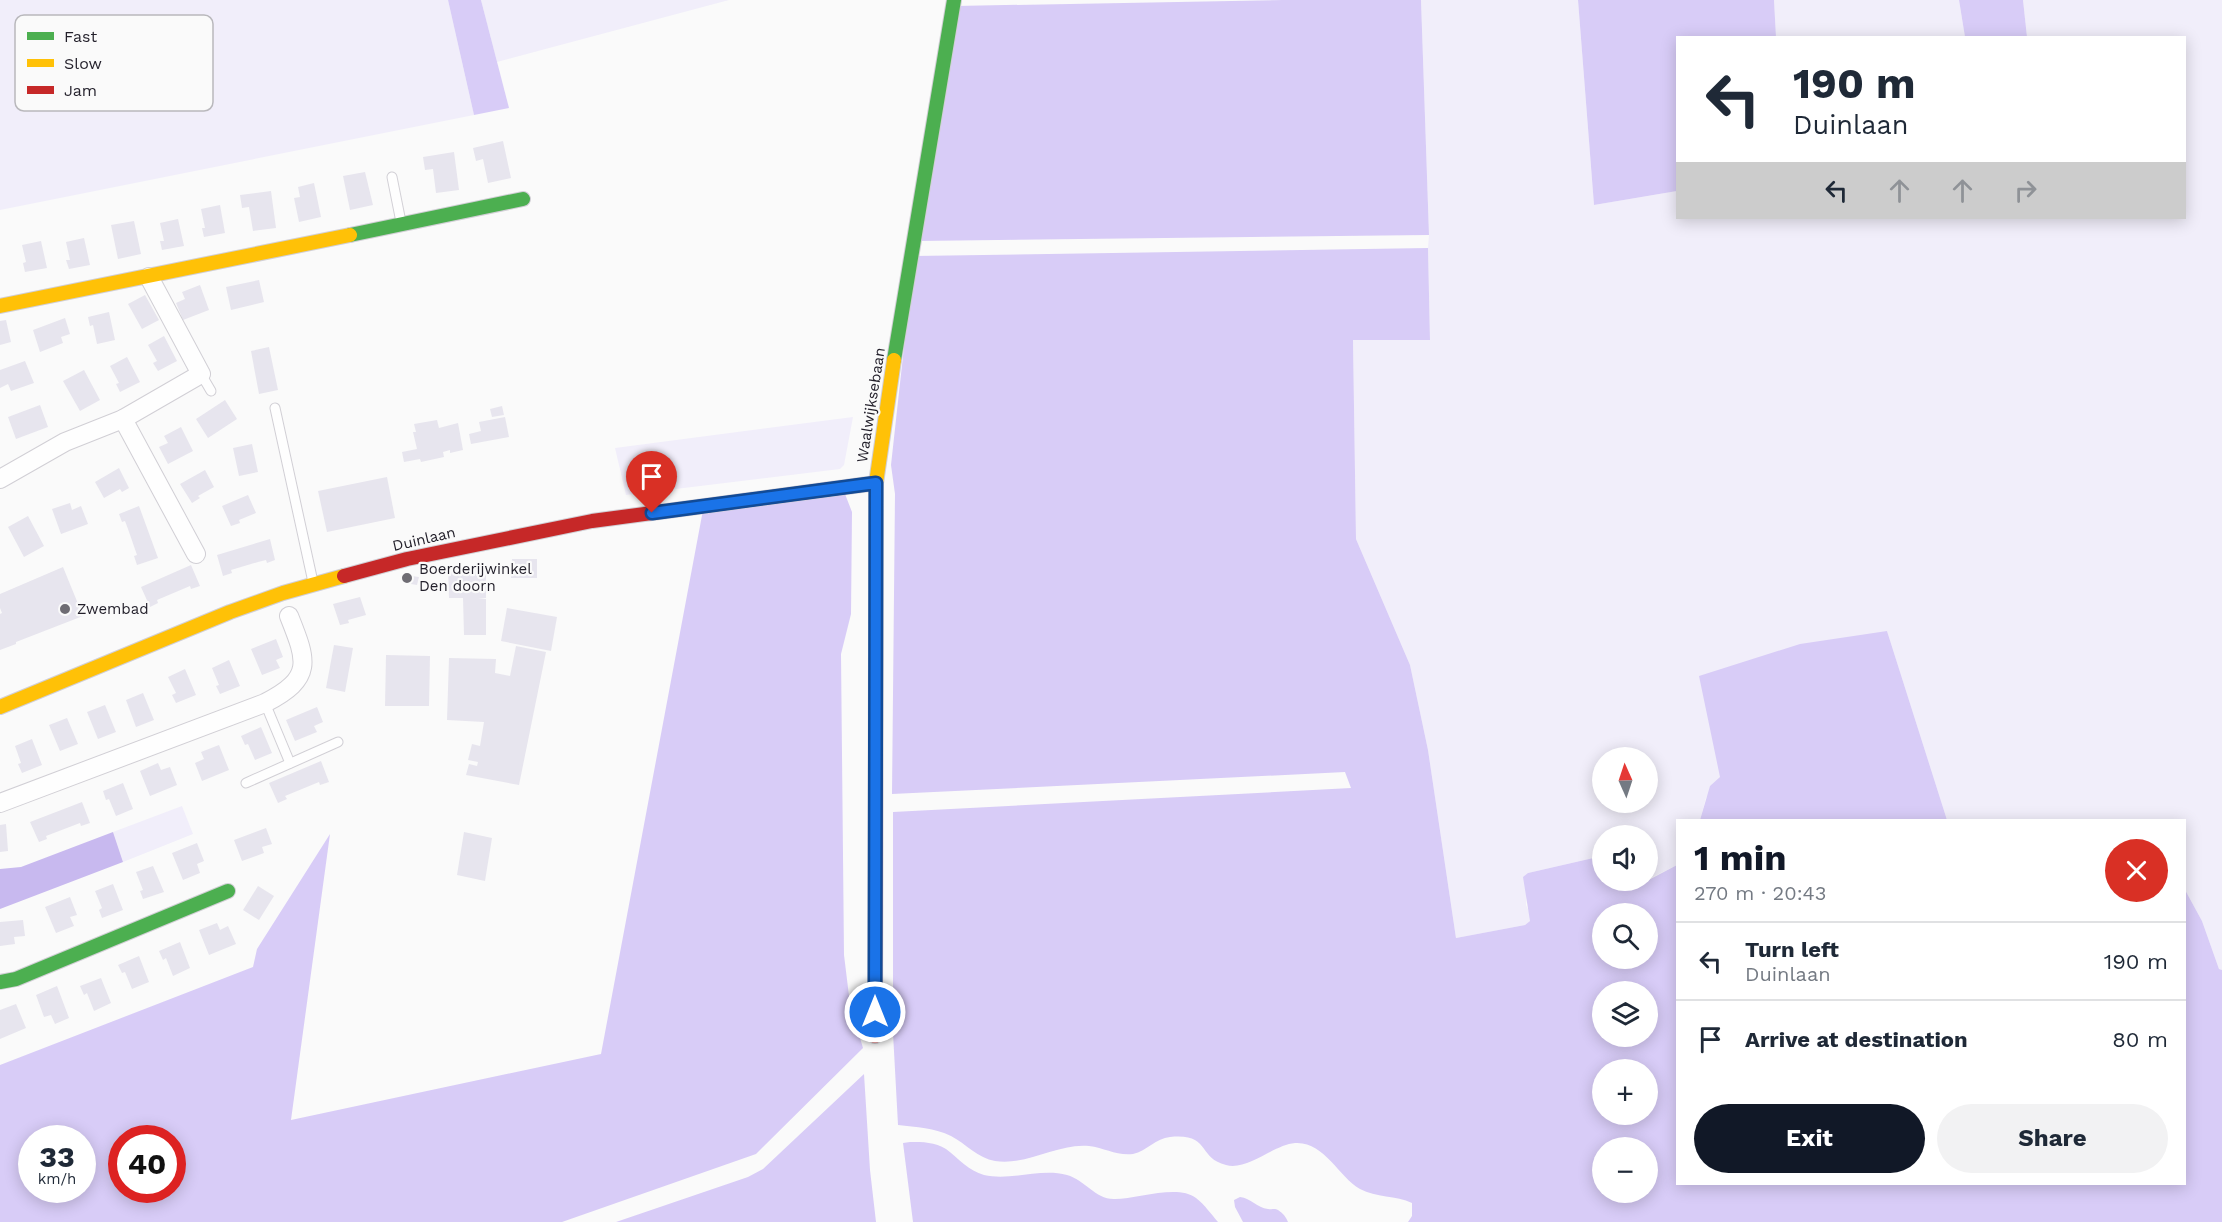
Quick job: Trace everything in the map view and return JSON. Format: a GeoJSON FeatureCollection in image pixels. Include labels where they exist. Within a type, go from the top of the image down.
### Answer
{"type":"FeatureCollection","features":[{"type":"Feature","properties":{"kind":"street","name":"Waalwijksebaan"},"geometry":{"type":"LineString","coordinates":[[875,1036],[876,483],[902,309],[954,0]]}},
{"type":"Feature","properties":{"kind":"street"},"geometry":{"type":"LineString","coordinates":[[0,306],[523,199]]}},
{"type":"Feature","properties":{"kind":"street"},"geometry":{"type":"LineString","coordinates":[[2,474],[65,442],[123,419],[201,374],[149,277]]}},
{"type":"Feature","properties":{"kind":"street"},"geometry":{"type":"LineString","coordinates":[[123,419],[196,554]]}},
{"type":"Feature","properties":{"kind":"street","name":"Duinlaan"},"geometry":{"type":"LineString","coordinates":[[0,707],[230,612],[313,584],[406,559],[592,521],[876,483]]}},
{"type":"Feature","properties":{"kind":"street"},"geometry":{"type":"LineString","coordinates":[[0,803],[265,703],[285,692],[294,685],[303,663],[302,648],[289,616]]}},
{"type":"Feature","properties":{"kind":"street"},"geometry":{"type":"LineString","coordinates":[[0,982],[16,980],[228,891]]}},
{"type":"Feature","properties":{"kind":"lane"},"geometry":{"type":"LineString","coordinates":[[392,177],[402,224]]}},
{"type":"Feature","properties":{"kind":"lane"},"geometry":{"type":"LineString","coordinates":[[201,374],[211,391]]}},
{"type":"Feature","properties":{"kind":"lane"},"geometry":{"type":"LineString","coordinates":[[275,408],[313,584]]}},
{"type":"Feature","properties":{"kind":"lane"},"geometry":{"type":"LineString","coordinates":[[265,703],[290,763]]}},
{"type":"Feature","properties":{"kind":"lane"},"geometry":{"type":"LineString","coordinates":[[246,783],[338,742]]}},
{"type":"Feature","properties":{"kind":"shaded area"},"geometry":{"type":"Polygon","coordinates":[[[0,0],[448,0],[474,115],[0,210],[0,0]]]}},
{"type":"Feature","properties":{"kind":"shaded area"},"geometry":{"type":"Polygon","coordinates":[[[448,0],[481,0],[509,108],[474,115],[448,0]]]}},
{"type":"Feature","properties":{"kind":"shaded area"},"geometry":{"type":"Polygon","coordinates":[[[481,0],[729,0],[497,62],[481,0]]]}},
{"type":"Feature","properties":{"kind":"shaded area"},"geometry":{"type":"Polygon","coordinates":[[[1421,0],[1578,0],[1594,205],[1676,191],[1676,219],[2186,219],[2186,36],[2027,36],[2023,0],[2222,0],[2222,970],[2219,969],[2202,921],[2186,892],[2186,819],[1947,819],[1887,631],[1720,777],[1706,798],[1700,819],[1676,819],[1676,866],[1658,874],[1658,825],[1592,825],[1592,858],[1528,873],[1526,905],[1530,913],[1530,921],[1525,925],[1456,938],[1428,750],[1410,665],[1356,539],[1353,340],[1430,339],[1421,0]]]}},
{"type":"Feature","properties":{"kind":"shaded area"},"geometry":{"type":"Polygon","coordinates":[[[1421,0],[1429,235],[917,241],[955,6],[1421,0]]]}},
{"type":"Feature","properties":{"kind":"shaded area"},"geometry":{"type":"Polygon","coordinates":[[[1578,0],[1774,0],[1776,36],[1676,36],[1676,191],[1594,205],[1578,0]]]}},
{"type":"Feature","properties":{"kind":"shaded area"},"geometry":{"type":"Polygon","coordinates":[[[1774,0],[1959,0],[1965,36],[1776,36],[1774,0]]]}},
{"type":"Feature","properties":{"kind":"shaded area"},"geometry":{"type":"Polygon","coordinates":[[[1959,0],[2023,0],[2027,36],[1965,36],[1959,0]]]}},
{"type":"Feature","properties":{"kind":"shaded area"},"geometry":{"type":"Polygon","coordinates":[[[1428,248],[1430,340],[1353,340],[1356,539],[1410,665],[1428,750],[1456,938],[1525,925],[1530,921],[1523,877],[1528,873],[1592,858],[1592,891],[1658,891],[1658,875],[1676,866],[1676,1185],[2186,1185],[2186,892],[2202,921],[2219,969],[2222,970],[2222,1222],[1408,1222],[1412,1216],[1412,1203],[1360,1189],[1323,1153],[1305,1144],[1287,1145],[1234,1166],[1217,1162],[1198,1142],[1183,1137],[1165,1138],[1133,1154],[1077,1146],[1007,1162],[983,1157],[945,1133],[898,1125],[893,1033],[893,812],[1351,788],[1345,772],[892,794],[895,494],[891,465],[914,256],[1428,248]]]}},
{"type":"Feature","properties":{"kind":"shaded area"},"geometry":{"type":"Polygon","coordinates":[[[853,417],[844,465],[840,469],[626,495],[615,448],[853,417]]]}},
{"type":"Feature","properties":{"kind":"shaded area"},"geometry":{"type":"Polygon","coordinates":[[[845,494],[852,512],[851,614],[841,654],[844,955],[850,1004],[863,1048],[756,1154],[562,1222],[0,1222],[0,1065],[253,967],[257,949],[330,834],[291,1120],[601,1054],[703,510],[845,494]]]}},
{"type":"Feature","properties":{"kind":"shaded area"},"geometry":{"type":"Polygon","coordinates":[[[1887,631],[1947,819],[1700,819],[1710,786],[1720,777],[1699,676],[1800,644],[1887,631]]]}},
{"type":"Feature","properties":{"kind":"shaded area"},"geometry":{"type":"Polygon","coordinates":[[[182,806],[193,834],[123,862],[113,832],[182,806]]]}},
{"type":"Feature","properties":{"kind":"shaded area"},"geometry":{"type":"Polygon","coordinates":[[[113,832],[123,862],[0,909],[0,869],[21,867],[113,832]]]}},
{"type":"Feature","properties":{"kind":"shaded area"},"geometry":{"type":"Polygon","coordinates":[[[864,1074],[876,1222],[616,1222],[748,1177],[763,1169],[864,1074]]]}},
{"type":"Feature","properties":{"kind":"shaded area"},"geometry":{"type":"Polygon","coordinates":[[[903,1143],[938,1145],[984,1175],[1005,1177],[1057,1173],[1079,1181],[1102,1196],[1115,1199],[1168,1192],[1188,1194],[1196,1198],[1218,1222],[913,1222],[903,1143]]]}},
{"type":"Feature","properties":{"kind":"shaded area"},"geometry":{"type":"Polygon","coordinates":[[[1240,1197],[1261,1207],[1278,1210],[1288,1222],[1243,1222],[1234,1200],[1240,1197]]]}},
{"type":"Feature","properties":{"kind":"building"},"geometry":{"type":"Polygon","coordinates":[[[503,141],[511,178],[488,183],[483,159],[476,161],[473,148],[503,141]]]}},
{"type":"Feature","properties":{"kind":"building"},"geometry":{"type":"Polygon","coordinates":[[[454,152],[459,190],[436,193],[433,169],[425,170],[423,157],[454,152]]]}},
{"type":"Feature","properties":{"kind":"building"},"geometry":{"type":"Polygon","coordinates":[[[365,172],[373,205],[350,210],[343,176],[365,172]]]}},
{"type":"Feature","properties":{"kind":"building"},"geometry":{"type":"Polygon","coordinates":[[[314,183],[321,217],[299,222],[294,198],[300,197],[298,187],[314,183]]]}},
{"type":"Feature","properties":{"kind":"building"},"geometry":{"type":"Polygon","coordinates":[[[271,191],[276,228],[253,231],[249,207],[242,208],[240,195],[271,191]]]}},
{"type":"Feature","properties":{"kind":"building"},"geometry":{"type":"Polygon","coordinates":[[[220,205],[225,233],[204,237],[202,228],[205,228],[201,209],[220,205]]]}},
{"type":"Feature","properties":{"kind":"building"},"geometry":{"type":"Polygon","coordinates":[[[178,219],[184,246],[162,250],[160,241],[164,241],[160,223],[178,219]]]}},
{"type":"Feature","properties":{"kind":"building"},"geometry":{"type":"Polygon","coordinates":[[[134,221],[141,254],[118,259],[111,225],[134,221]]]}},
{"type":"Feature","properties":{"kind":"building"},"geometry":{"type":"Polygon","coordinates":[[[84,238],[90,265],[69,269],[66,260],[70,260],[66,242],[84,238]]]}},
{"type":"Feature","properties":{"kind":"building"},"geometry":{"type":"Polygon","coordinates":[[[41,241],[47,268],[25,272],[23,263],[26,262],[22,245],[41,241]]]}},
{"type":"Feature","properties":{"kind":"building"},"geometry":{"type":"Polygon","coordinates":[[[259,280],[264,302],[231,310],[226,287],[259,280]]]}},
{"type":"Feature","properties":{"kind":"building"},"geometry":{"type":"Polygon","coordinates":[[[200,285],[209,310],[183,320],[176,303],[185,299],[182,292],[200,285]]]}},
{"type":"Feature","properties":{"kind":"building"},"geometry":{"type":"Polygon","coordinates":[[[145,295],[159,320],[142,329],[128,304],[145,295]]]}},
{"type":"Feature","properties":{"kind":"building"},"geometry":{"type":"Polygon","coordinates":[[[109,312],[115,340],[97,344],[93,325],[90,326],[88,317],[109,312]]]}},
{"type":"Feature","properties":{"kind":"building"},"geometry":{"type":"Polygon","coordinates":[[[65,318],[70,334],[61,337],[63,343],[40,352],[33,330],[65,318]]]}},
{"type":"Feature","properties":{"kind":"building"},"geometry":{"type":"Polygon","coordinates":[[[6,320],[11,342],[0,345],[0,321],[6,320]]]}},
{"type":"Feature","properties":{"kind":"building"},"geometry":{"type":"Polygon","coordinates":[[[164,336],[177,361],[158,371],[153,363],[157,361],[148,345],[164,336]]]}},
{"type":"Feature","properties":{"kind":"building"},"geometry":{"type":"Polygon","coordinates":[[[269,347],[278,390],[259,394],[251,351],[269,347]]]}},
{"type":"Feature","properties":{"kind":"building"},"geometry":{"type":"Polygon","coordinates":[[[127,357],[140,382],[120,392],[116,384],[119,383],[110,366],[127,357]]]}},
{"type":"Feature","properties":{"kind":"building"},"geometry":{"type":"Polygon","coordinates":[[[25,361],[34,383],[11,391],[8,384],[0,388],[0,370],[25,361]]]}},
{"type":"Feature","properties":{"kind":"building"},"geometry":{"type":"Polygon","coordinates":[[[84,370],[100,400],[80,411],[63,381],[84,370]]]}},
{"type":"Feature","properties":{"kind":"building"},"geometry":{"type":"Polygon","coordinates":[[[225,400],[237,419],[208,438],[196,419],[225,400]]]}},
{"type":"Feature","properties":{"kind":"building"},"geometry":{"type":"Polygon","coordinates":[[[40,405],[48,427],[16,439],[8,417],[40,405]]]}},
{"type":"Feature","properties":{"kind":"building"},"geometry":{"type":"Polygon","coordinates":[[[502,406],[504,415],[492,417],[490,409],[502,406]]]}},
{"type":"Feature","properties":{"kind":"building"},"geometry":{"type":"Polygon","coordinates":[[[505,417],[509,437],[471,444],[469,434],[481,431],[479,422],[505,417]]]}},
{"type":"Feature","properties":{"kind":"building"},"geometry":{"type":"Polygon","coordinates":[[[437,420],[439,428],[458,423],[463,450],[443,452],[444,457],[421,462],[420,459],[404,462],[402,452],[417,449],[413,432],[416,432],[414,424],[437,420]]]}},
{"type":"Feature","properties":{"kind":"building"},"geometry":{"type":"Polygon","coordinates":[[[181,427],[193,451],[168,464],[159,447],[168,443],[164,436],[181,427]]]}},
{"type":"Feature","properties":{"kind":"building"},"geometry":{"type":"Polygon","coordinates":[[[252,444],[258,472],[239,476],[233,448],[252,444]]]}},
{"type":"Feature","properties":{"kind":"building"},"geometry":{"type":"Polygon","coordinates":[[[119,468],[129,488],[122,492],[120,489],[104,498],[95,482],[119,468]]]}},
{"type":"Feature","properties":{"kind":"building"},"geometry":{"type":"Polygon","coordinates":[[[205,470],[214,487],[198,496],[200,498],[192,503],[180,484],[205,470]]]}},
{"type":"Feature","properties":{"kind":"building"},"geometry":{"type":"Polygon","coordinates":[[[387,477],[395,518],[327,532],[318,491],[387,477]]]}},
{"type":"Feature","properties":{"kind":"building"},"geometry":{"type":"Polygon","coordinates":[[[248,495],[256,513],[231,526],[222,506],[248,495]]]}},
{"type":"Feature","properties":{"kind":"building"},"geometry":{"type":"Polygon","coordinates":[[[70,503],[72,510],[81,506],[88,524],[61,534],[52,509],[70,503]]]}},
{"type":"Feature","properties":{"kind":"building"},"geometry":{"type":"Polygon","coordinates":[[[139,506],[158,558],[137,565],[134,556],[137,555],[128,529],[119,514],[139,506]]]}},
{"type":"Feature","properties":{"kind":"building"},"geometry":{"type":"Polygon","coordinates":[[[28,516],[44,546],[24,557],[8,527],[28,516]]]}},
{"type":"Feature","properties":{"kind":"building"},"geometry":{"type":"Polygon","coordinates":[[[270,539],[275,560],[267,563],[266,560],[231,570],[232,573],[223,576],[217,555],[270,539]]]}},
{"type":"Feature","properties":{"kind":"building"},"geometry":{"type":"Polygon","coordinates":[[[512,559],[537,559],[537,578],[511,578],[512,559]]]}},
{"type":"Feature","properties":{"kind":"building"},"geometry":{"type":"Polygon","coordinates":[[[191,565],[200,586],[191,589],[190,586],[157,600],[158,603],[150,607],[141,587],[191,565]]]}},
{"type":"Feature","properties":{"kind":"building"},"geometry":{"type":"Polygon","coordinates":[[[63,567],[83,616],[0,650],[0,614],[2,613],[0,594],[63,567]]]}},
{"type":"Feature","properties":{"kind":"building"},"geometry":{"type":"Polygon","coordinates":[[[448,567],[486,567],[486,598],[478,599],[486,599],[486,635],[464,635],[463,598],[449,598],[448,567]]]}},
{"type":"Feature","properties":{"kind":"building"},"geometry":{"type":"Polygon","coordinates":[[[412,576],[419,577],[417,585],[411,584],[412,576]]]}},
{"type":"Feature","properties":{"kind":"building"},"geometry":{"type":"Polygon","coordinates":[[[360,597],[366,615],[340,625],[333,604],[360,597]]]}},
{"type":"Feature","properties":{"kind":"building"},"geometry":{"type":"Polygon","coordinates":[[[507,608],[557,617],[551,651],[501,641],[507,608]]]}},
{"type":"Feature","properties":{"kind":"building"},"geometry":{"type":"Polygon","coordinates":[[[276,639],[283,657],[276,660],[280,668],[262,675],[251,649],[276,639]]]}},
{"type":"Feature","properties":{"kind":"building"},"geometry":{"type":"Polygon","coordinates":[[[334,645],[353,648],[345,692],[326,688],[334,645]]]}},
{"type":"Feature","properties":{"kind":"building"},"geometry":{"type":"Polygon","coordinates":[[[516,646],[546,652],[519,785],[466,775],[469,764],[477,766],[478,762],[468,760],[472,744],[480,746],[484,722],[447,720],[449,658],[496,659],[495,673],[510,676],[516,646]]]}},
{"type":"Feature","properties":{"kind":"building"},"geometry":{"type":"Polygon","coordinates":[[[386,655],[430,656],[429,706],[385,706],[386,655]]]}},
{"type":"Feature","properties":{"kind":"building"},"geometry":{"type":"Polygon","coordinates":[[[229,660],[240,686],[220,694],[212,668],[229,660]]]}},
{"type":"Feature","properties":{"kind":"building"},"geometry":{"type":"Polygon","coordinates":[[[185,669],[196,695],[176,703],[172,695],[176,693],[168,677],[185,669]]]}},
{"type":"Feature","properties":{"kind":"building"},"geometry":{"type":"Polygon","coordinates":[[[143,693],[154,720],[136,727],[126,700],[143,693]]]}},
{"type":"Feature","properties":{"kind":"building"},"geometry":{"type":"Polygon","coordinates":[[[105,705],[116,732],[98,739],[87,712],[105,705]]]}},
{"type":"Feature","properties":{"kind":"building"},"geometry":{"type":"Polygon","coordinates":[[[317,707],[323,722],[314,726],[317,732],[295,741],[286,720],[317,707]]]}},
{"type":"Feature","properties":{"kind":"building"},"geometry":{"type":"Polygon","coordinates":[[[67,718],[78,744],[60,751],[49,725],[67,718]]]}},
{"type":"Feature","properties":{"kind":"building"},"geometry":{"type":"Polygon","coordinates":[[[261,727],[272,753],[255,760],[248,744],[245,745],[241,736],[261,727]]]}},
{"type":"Feature","properties":{"kind":"building"},"geometry":{"type":"Polygon","coordinates":[[[32,739],[42,765],[22,773],[15,746],[32,739]]]}},
{"type":"Feature","properties":{"kind":"building"},"geometry":{"type":"Polygon","coordinates":[[[219,745],[229,770],[202,781],[195,763],[204,759],[201,752],[219,745]]]}},
{"type":"Feature","properties":{"kind":"building"},"geometry":{"type":"Polygon","coordinates":[[[321,761],[329,782],[320,785],[319,782],[285,796],[287,799],[278,803],[269,783],[321,761]]]}},
{"type":"Feature","properties":{"kind":"building"},"geometry":{"type":"Polygon","coordinates":[[[158,763],[161,770],[170,767],[177,785],[150,796],[140,771],[158,763]]]}},
{"type":"Feature","properties":{"kind":"building"},"geometry":{"type":"Polygon","coordinates":[[[123,783],[133,809],[116,816],[103,791],[123,783]]]}},
{"type":"Feature","properties":{"kind":"building"},"geometry":{"type":"Polygon","coordinates":[[[82,802],[90,823],[81,826],[80,823],[46,836],[47,839],[39,842],[30,822],[82,802]]]}},
{"type":"Feature","properties":{"kind":"building"},"geometry":{"type":"Polygon","coordinates":[[[6,824],[8,851],[0,852],[0,825],[6,824]]]}},
{"type":"Feature","properties":{"kind":"building"},"geometry":{"type":"Polygon","coordinates":[[[266,828],[272,844],[262,847],[264,853],[242,861],[234,840],[266,828]]]}},
{"type":"Feature","properties":{"kind":"building"},"geometry":{"type":"Polygon","coordinates":[[[464,832],[492,838],[485,881],[457,875],[464,832]]]}},
{"type":"Feature","properties":{"kind":"building"},"geometry":{"type":"Polygon","coordinates":[[[197,843],[204,861],[197,864],[200,873],[183,880],[172,853],[197,843]]]}},
{"type":"Feature","properties":{"kind":"building"},"geometry":{"type":"Polygon","coordinates":[[[153,866],[164,892],[143,899],[140,891],[143,890],[136,872],[153,866]]]}},
{"type":"Feature","properties":{"kind":"building"},"geometry":{"type":"Polygon","coordinates":[[[113,884],[123,910],[102,918],[99,910],[102,908],[95,891],[113,884]]]}},
{"type":"Feature","properties":{"kind":"building"},"geometry":{"type":"Polygon","coordinates":[[[258,886],[274,896],[259,920],[243,910],[258,886]]]}},
{"type":"Feature","properties":{"kind":"building"},"geometry":{"type":"Polygon","coordinates":[[[70,897],[77,915],[70,917],[74,926],[56,933],[45,907],[70,897]]]}},
{"type":"Feature","properties":{"kind":"building"},"geometry":{"type":"Polygon","coordinates":[[[23,920],[25,936],[14,937],[15,944],[0,946],[0,922],[23,920]]]}},
{"type":"Feature","properties":{"kind":"building"},"geometry":{"type":"Polygon","coordinates":[[[217,923],[220,930],[228,926],[236,944],[209,955],[199,930],[217,923]]]}},
{"type":"Feature","properties":{"kind":"building"},"geometry":{"type":"Polygon","coordinates":[[[180,942],[190,968],[173,976],[166,958],[163,960],[159,951],[180,942]]]}},
{"type":"Feature","properties":{"kind":"building"},"geometry":{"type":"Polygon","coordinates":[[[139,956],[149,982],[132,989],[125,972],[122,973],[118,965],[139,956]]]}},
{"type":"Feature","properties":{"kind":"building"},"geometry":{"type":"Polygon","coordinates":[[[101,978],[111,1003],[94,1011],[87,993],[84,995],[80,986],[101,978]]]}},
{"type":"Feature","properties":{"kind":"building"},"geometry":{"type":"Polygon","coordinates":[[[57,986],[69,1018],[55,1024],[51,1015],[44,1017],[36,995],[57,986]]]}},
{"type":"Feature","properties":{"kind":"building"},"geometry":{"type":"Polygon","coordinates":[[[16,1004],[26,1028],[0,1039],[0,1010],[16,1004]]]}},
{"type":"Feature","properties":{"kind":"traffic: fast"},"geometry":{"type":"LineString","coordinates":[[894,360],[954,0]]}},
{"type":"Feature","properties":{"kind":"traffic: fast"},"geometry":{"type":"LineString","coordinates":[[350,235],[523,199]]}},
{"type":"Feature","properties":{"kind":"traffic: fast"},"geometry":{"type":"LineString","coordinates":[[0,982],[16,979],[228,891]]}},
{"type":"Feature","properties":{"kind":"traffic: slow"},"geometry":{"type":"LineString","coordinates":[[0,306],[350,235]]}},
{"type":"Feature","properties":{"kind":"traffic: slow"},"geometry":{"type":"LineString","coordinates":[[876,651],[876,483],[894,360]]}},
{"type":"Feature","properties":{"kind":"traffic: slow"},"geometry":{"type":"LineString","coordinates":[[0,707],[230,612],[283,593],[344,576]]}},
{"type":"Feature","properties":{"kind":"traffic: jam"},"geometry":{"type":"LineString","coordinates":[[344,576],[407,559],[592,521],[876,483]]}},
{"type":"Feature","properties":{"kind":"traffic: jam"},"geometry":{"type":"LineString","coordinates":[[875,1036],[876,651]]}},
{"type":"Feature","properties":{"kind":"place","name":"Boerderijwinkel Den doorn"},"geometry":{"type":"Point","coordinates":[407,578]}},
{"type":"Feature","properties":{"kind":"place","name":"Zwembad"},"geometry":{"type":"Point","coordinates":[65,609]}},
{"type":"Feature","properties":{"kind":"route"},"geometry":{"type":"LineString","coordinates":[[652,513],[876,483],[875,1012]]}}]}
